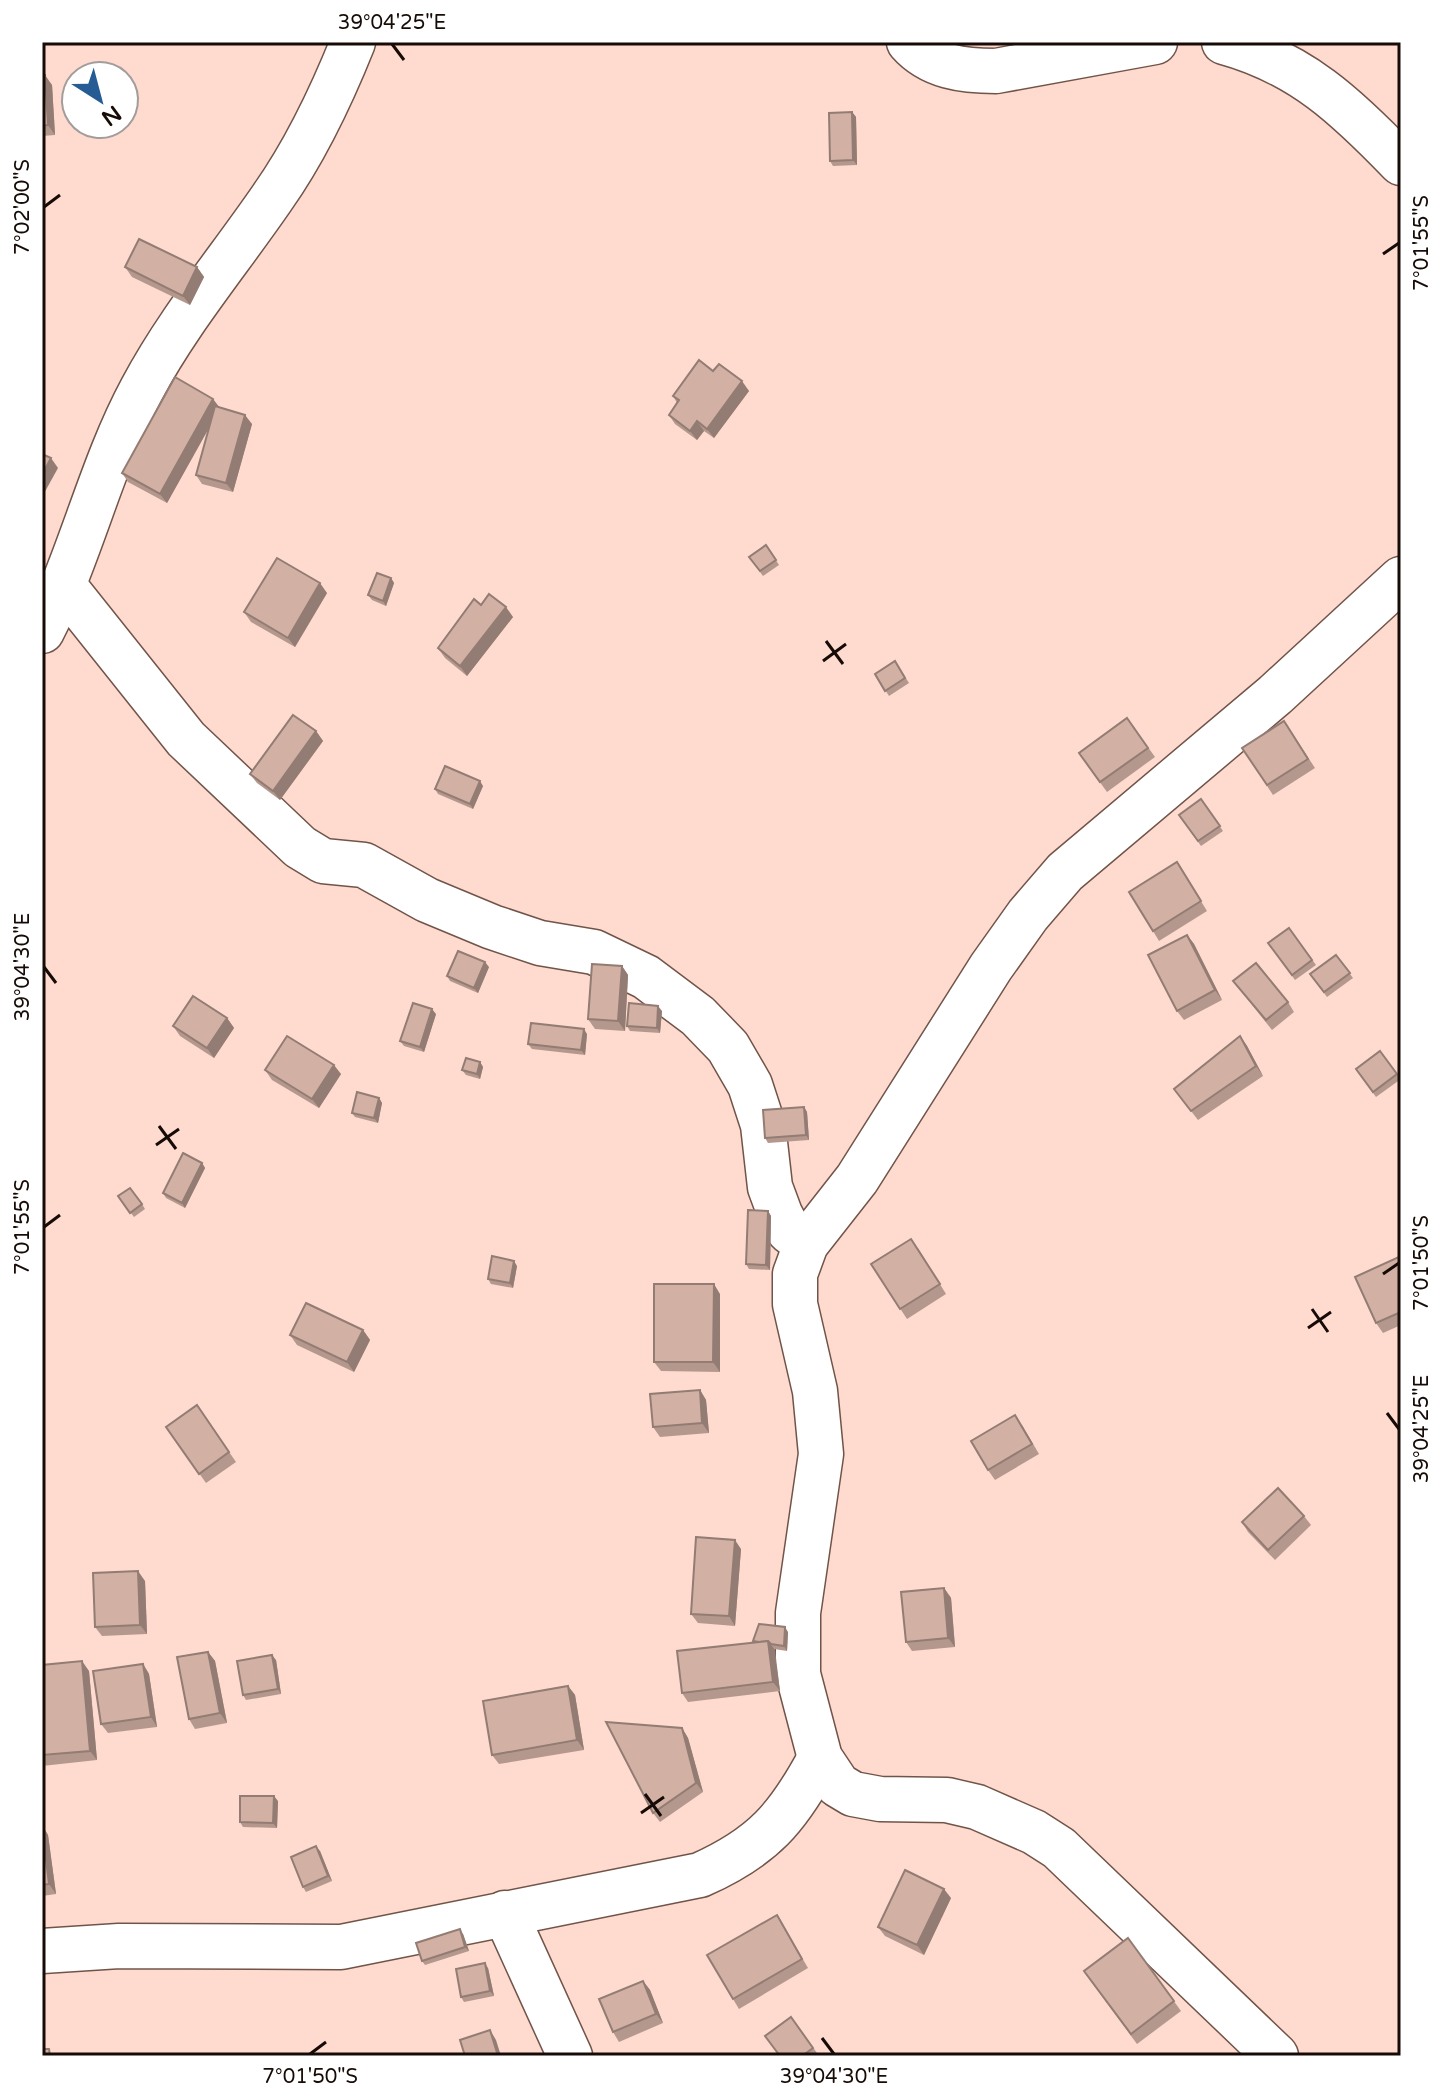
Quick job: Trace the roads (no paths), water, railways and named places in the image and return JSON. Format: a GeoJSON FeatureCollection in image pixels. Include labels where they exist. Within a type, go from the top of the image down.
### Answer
{"type":"FeatureCollection","features":[{"type":"Feature","properties":{"kind":"street"},"geometry":{"type":"LineString","coordinates":[[42,631],[64,586],[100,486],[141,390],[192,306],[274,196],[301,153],[353,42]]}},
{"type":"Feature","properties":{"kind":"street"},"geometry":{"type":"LineString","coordinates":[[909,42],[943,65],[996,71],[1155,42]]}},
{"type":"Feature","properties":{"kind":"street"},"geometry":{"type":"LineString","coordinates":[[1224,42],[1274,58],[1320,88],[1357,118],[1401,163]]}},
{"type":"Feature","properties":{"kind":"street"},"geometry":{"type":"LineString","coordinates":[[1276,2056],[1059,1848],[1034,1832],[977,1807],[947,1800],[880,1799],[853,1794],[838,1785],[820,1758],[798,1674],[798,1613],[821,1454],[815,1391],[795,1304],[795,1274],[806,1244],[857,1179],[991,967],[1028,915],[1065,872],[1275,695],[1401,579]]}},
{"type":"Feature","properties":{"kind":"street"},"geometry":{"type":"LineString","coordinates":[[64,586],[186,739],[300,847],[323,861],[364,865],[427,900],[492,927],[540,943],[594,952],[646,977],[698,1016],[728,1047],[750,1085],[763,1125],[770,1187],[789,1231],[806,1244]]}},
{"type":"Feature","properties":{"kind":"street"},"geometry":{"type":"LineString","coordinates":[[42,1951],[119,1946],[341,1947],[700,1875],[733,1860],[783,1820],[820,1758]]}},
{"type":"Feature","properties":{"kind":"street"},"geometry":{"type":"LineString","coordinates":[[505,1913],[570,2056]]}}]}
